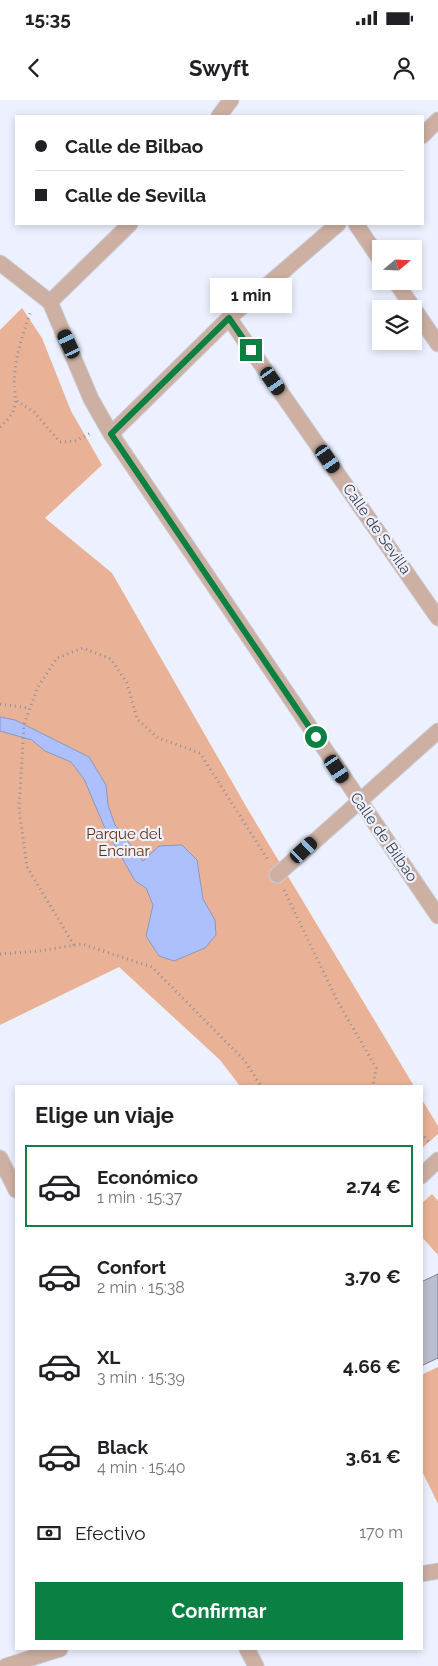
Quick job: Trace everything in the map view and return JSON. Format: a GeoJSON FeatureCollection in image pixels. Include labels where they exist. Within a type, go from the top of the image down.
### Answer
{"type":"FeatureCollection","features":[{"type":"Feature","properties":{"kind":"street"},"geometry":{"type":"LineString","coordinates":[[220,115],[231,100]]}},
{"type":"Feature","properties":{"kind":"street"},"geometry":{"type":"LineString","coordinates":[[424,134],[438,120]]}},
{"type":"Feature","properties":{"kind":"street"},"geometry":{"type":"LineString","coordinates":[[0,263],[44,298],[129,225]]}},
{"type":"Feature","properties":{"kind":"street"},"geometry":{"type":"LineString","coordinates":[[108,429],[229,318],[337,225]]}},
{"type":"Feature","properties":{"kind":"street"},"geometry":{"type":"LineString","coordinates":[[357,225],[372,248]]}},
{"type":"Feature","properties":{"kind":"street"},"geometry":{"type":"LineString","coordinates":[[401,290],[438,344]]}},
{"type":"Feature","properties":{"kind":"street","name":"Calle de Bilbao"},"geometry":{"type":"LineString","coordinates":[[44,298],[91,398],[108,429],[438,916]]}},
{"type":"Feature","properties":{"kind":"street","name":"Calle de Sevilla"},"geometry":{"type":"LineString","coordinates":[[229,318],[438,618]]}},
{"type":"Feature","properties":{"kind":"street"},"geometry":{"type":"LineString","coordinates":[[277,876],[438,731]]}},
{"type":"Feature","properties":{"kind":"street"},"geometry":{"type":"LineString","coordinates":[[0,1158],[15,1188]]}},
{"type":"Feature","properties":{"kind":"street"},"geometry":{"type":"LineString","coordinates":[[423,1174],[438,1160]]}},
{"type":"Feature","properties":{"kind":"street"},"geometry":{"type":"LineString","coordinates":[[423,1574],[438,1571]]}},
{"type":"Feature","properties":{"kind":"street"},"geometry":{"type":"LineString","coordinates":[[6,1666],[57,1650]]}},
{"type":"Feature","properties":{"kind":"street"},"geometry":{"type":"LineString","coordinates":[[248,1650],[256,1666]]}},
{"type":"Feature","properties":{"kind":"path"},"geometry":{"type":"LineString","coordinates":[[0,427],[8,420],[18,401],[14,373],[20,343],[44,298]]}},
{"type":"Feature","properties":{"kind":"path"},"geometry":{"type":"LineString","coordinates":[[18,401],[34,412],[60,442],[75,441],[108,429]]}},
{"type":"Feature","properties":{"kind":"path"},"geometry":{"type":"LineString","coordinates":[[74,945],[28,866],[19,809],[24,724],[38,687],[57,658],[82,648],[111,659],[127,683],[137,719],[158,738],[200,753],[277,876],[338,1000],[376,1068],[373,1085]]}},
{"type":"Feature","properties":{"kind":"path"},"geometry":{"type":"LineString","coordinates":[[0,704],[30,708]]}},
{"type":"Feature","properties":{"kind":"path"},"geometry":{"type":"LineString","coordinates":[[0,954],[39,951],[82,944],[152,966],[244,1060],[261,1085]]}},
{"type":"Feature","properties":{"kind":"green space","name":"Parque del Encinar"},"geometry":{"type":"Polygon","coordinates":[[[22,308],[42,338],[71,411],[102,465],[45,518],[112,573],[247,808],[413,1085],[239,1085],[220,1060],[119,967],[0,1025],[0,330],[22,308]]]}},
{"type":"Feature","properties":{"kind":"green space"},"geometry":{"type":"Polygon","coordinates":[[[423,1101],[438,1126],[438,1134],[423,1147],[423,1101]]]}},
{"type":"Feature","properties":{"kind":"green space"},"geometry":{"type":"Polygon","coordinates":[[[432,1194],[438,1201],[438,1255],[423,1238],[423,1202],[432,1194]]]}},
{"type":"Feature","properties":{"kind":"green space"},"geometry":{"type":"Polygon","coordinates":[[[438,1367],[438,1504],[423,1473],[423,1374],[438,1367]]]}},
{"type":"Feature","properties":{"kind":"water"},"geometry":{"type":"Polygon","coordinates":[[[0,717],[15,720],[89,757],[106,785],[108,805],[115,825],[143,861],[159,846],[182,845],[197,860],[203,899],[215,920],[216,935],[205,948],[174,961],[159,956],[146,936],[153,905],[146,888],[135,881],[104,826],[84,779],[71,762],[45,751],[32,740],[0,731],[0,717]]]}},
{"type":"Feature","properties":{"kind":"building"},"geometry":{"type":"Polygon","coordinates":[[[438,1274],[438,1358],[423,1365],[423,1281],[438,1274]]]}},
{"type":"Feature","properties":{"kind":"route"},"geometry":{"type":"LineString","coordinates":[[251,350],[229,318],[111,434],[316,737]]}}]}
